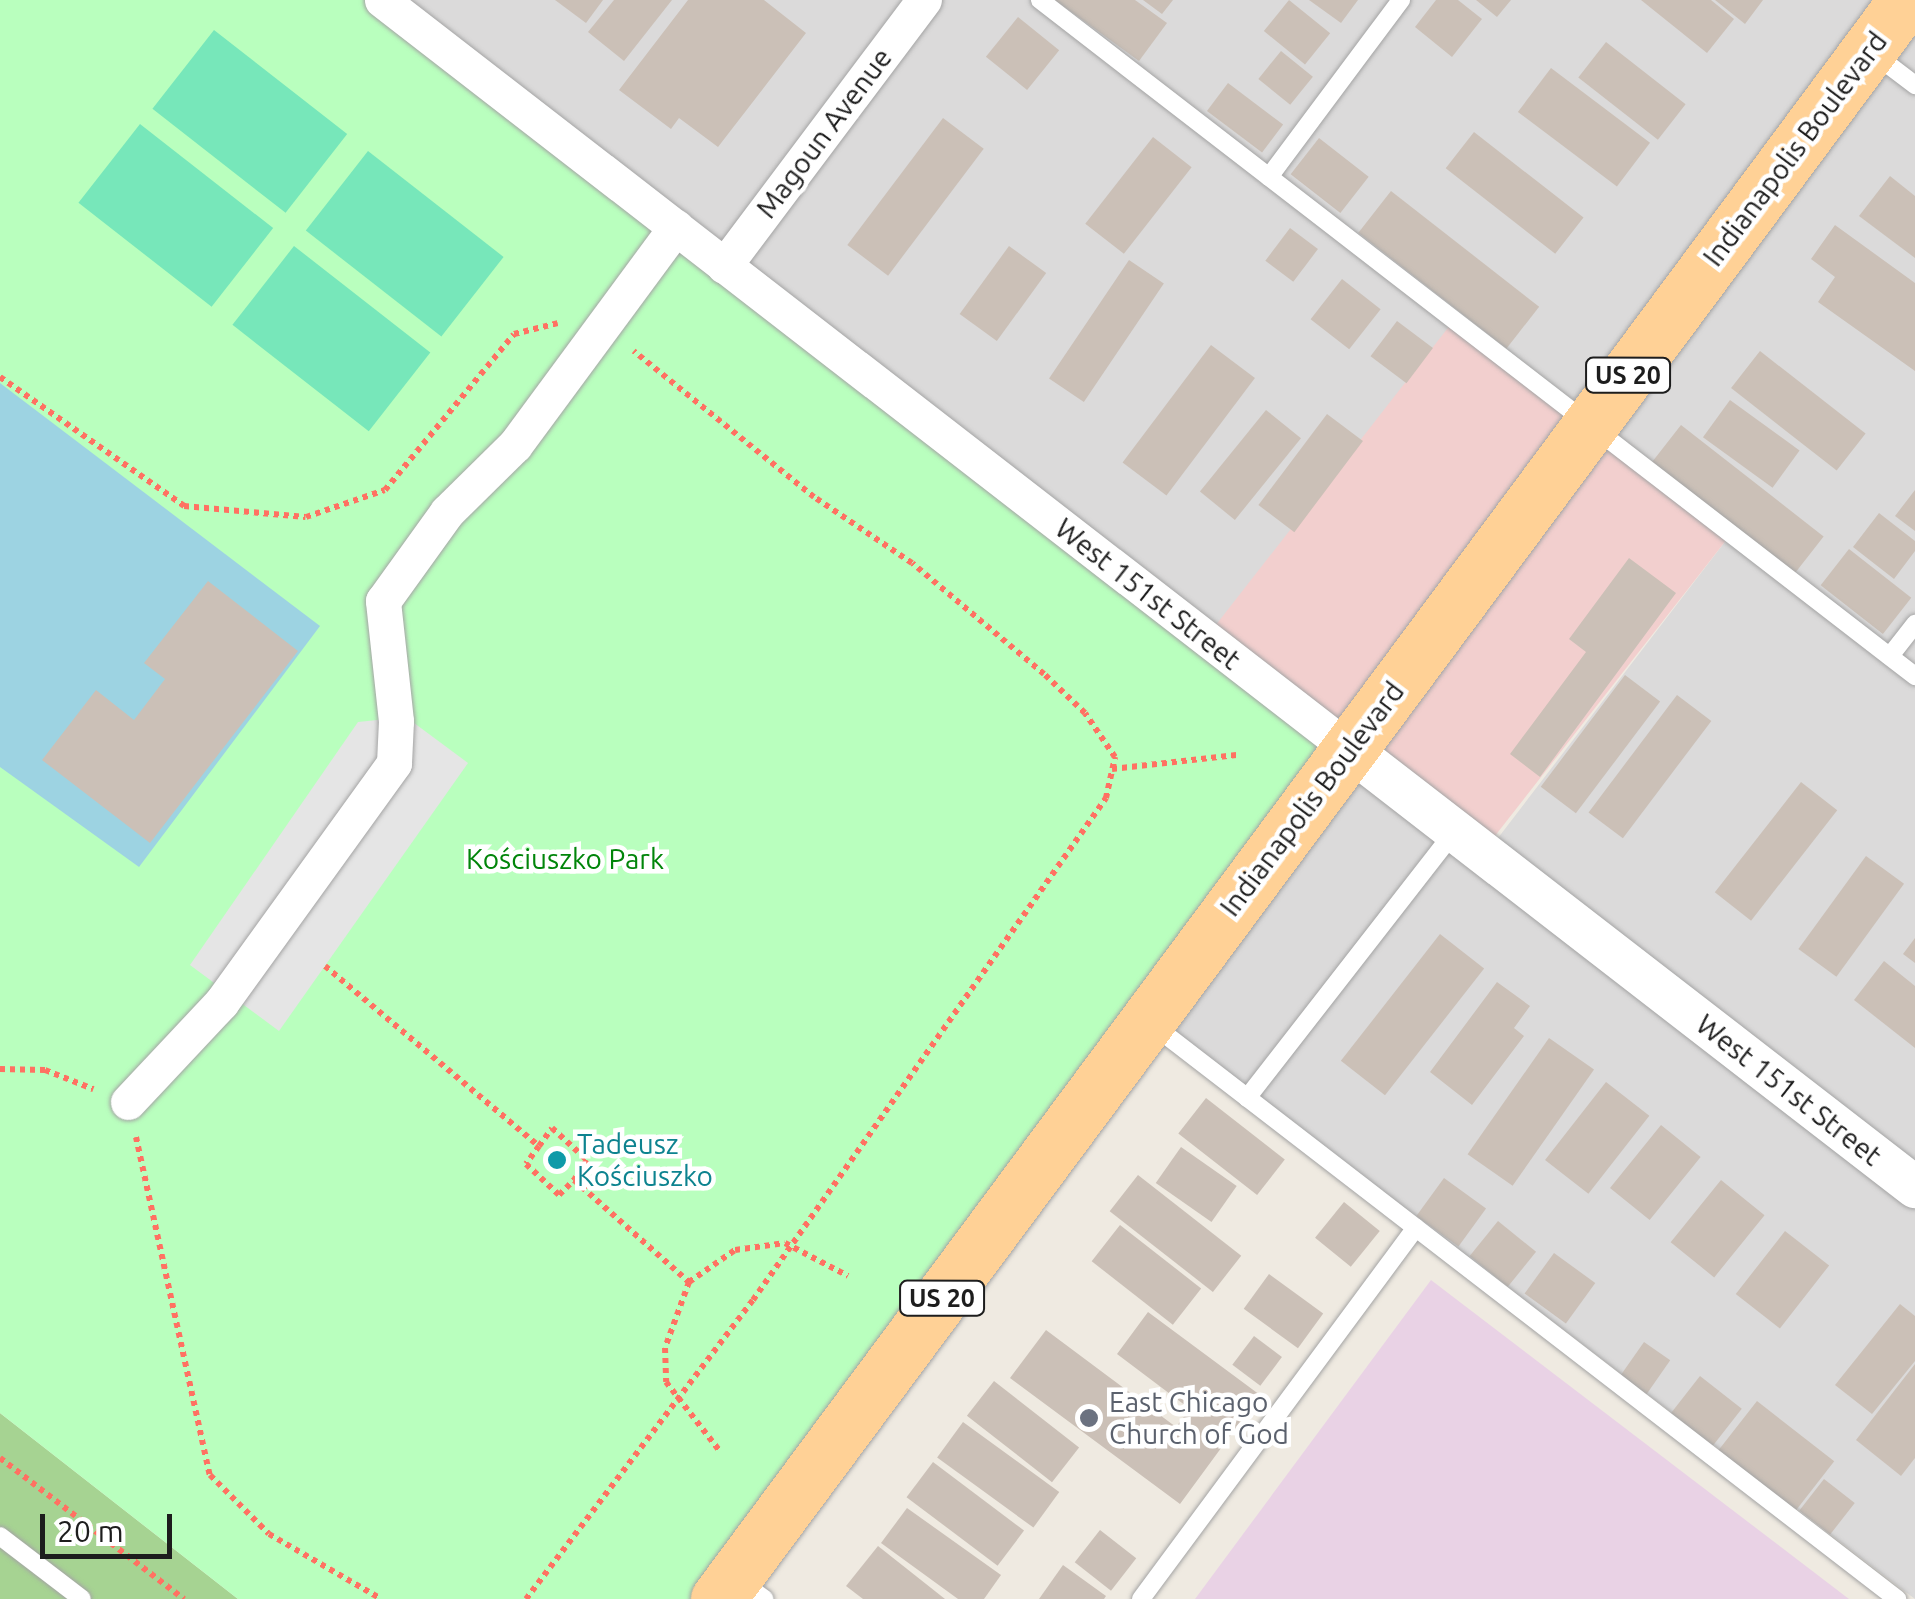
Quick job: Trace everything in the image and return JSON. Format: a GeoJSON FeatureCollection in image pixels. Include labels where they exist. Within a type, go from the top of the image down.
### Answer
{"type":"FeatureCollection","features":[{"type":"Feature","properties":{"kind":"main road","name":"Indianapolis Boulevard"},"geometry":{"type":"LineString","coordinates":[[740,1592],[1147,1021],[1906,0]]}},
{"type":"Feature","properties":{"kind":"street","name":"West 151st Street"},"geometry":{"type":"LineString","coordinates":[[382,0],[1915,1187]]}},
{"type":"Feature","properties":{"kind":"street","name":"Magoun Avenue"},"geometry":{"type":"LineString","coordinates":[[724,266],[924,0]]}},
{"type":"Feature","properties":{"kind":"street"},"geometry":{"type":"LineString","coordinates":[[128,1102],[221,1003],[394,764],[396,721],[383,601],[447,512],[516,445],[676,227]]}},
{"type":"Feature","properties":{"kind":"lane"},"geometry":{"type":"LineString","coordinates":[[1040,0],[1915,676]]}},
{"type":"Feature","properties":{"kind":"lane"},"geometry":{"type":"LineString","coordinates":[[1269,177],[1401,0]]}},
{"type":"Feature","properties":{"kind":"lane"},"geometry":{"type":"LineString","coordinates":[[1869,50],[1915,85]]}},
{"type":"Feature","properties":{"kind":"lane"},"geometry":{"type":"LineString","coordinates":[[1890,656],[1915,624]]}},
{"type":"Feature","properties":{"kind":"lane"},"geometry":{"type":"LineString","coordinates":[[1247,1098],[1455,832]]}},
{"type":"Feature","properties":{"kind":"lane"},"geometry":{"type":"LineString","coordinates":[[1147,1021],[1897,1599]]}},
{"type":"Feature","properties":{"kind":"lane"},"geometry":{"type":"LineString","coordinates":[[1141,1599],[1416,1228]]}},
{"type":"Feature","properties":{"kind":"lane"},"geometry":{"type":"LineString","coordinates":[[0,1536],[82,1599]]}},
{"type":"Feature","properties":{"kind":"path"},"geometry":{"type":"LineString","coordinates":[[0,377],[184,506],[306,516],[385,490],[514,334],[552,322],[618,338],[1044,674],[1085,712],[1115,757],[1106,798],[791,1246],[526,1599]]}},
{"type":"Feature","properties":{"kind":"path"},"geometry":{"type":"LineString","coordinates":[[1112,769],[1236,755]]}},
{"type":"Feature","properties":{"kind":"path"},"geometry":{"type":"LineString","coordinates":[[325,966],[539,1146]]}},
{"type":"Feature","properties":{"kind":"path"},"geometry":{"type":"LineString","coordinates":[[0,1069],[45,1070],[128,1102],[166,1249],[210,1475],[269,1534],[380,1599]]}},
{"type":"Feature","properties":{"kind":"path"},"geometry":{"type":"LineString","coordinates":[[552,1128],[587,1160],[559,1194],[526,1164],[539,1146],[552,1128]]}},
{"type":"Feature","properties":{"kind":"path"},"geometry":{"type":"LineString","coordinates":[[574,1180],[690,1282]]}},
{"type":"Feature","properties":{"kind":"path"},"geometry":{"type":"LineString","coordinates":[[719,1450],[666,1382],[665,1348],[690,1282],[736,1250],[791,1246],[848,1276]]}},
{"type":"Feature","properties":{"kind":"path"},"geometry":{"type":"LineString","coordinates":[[0,1458],[184,1599]]}},
{"type":"Feature","properties":{"kind":"shaded area"},"geometry":{"type":"Polygon","coordinates":[[[389,0],[918,0],[724,259],[389,0]]]}},
{"type":"Feature","properties":{"kind":"shaded area"},"geometry":{"type":"Polygon","coordinates":[[[929,0],[1900,0],[1584,427],[1214,640],[731,264],[929,0]]]}},
{"type":"Feature","properties":{"kind":"shaded area"},"geometry":{"type":"Polygon","coordinates":[[[1915,0],[1915,1181],[1488,851],[1727,539],[1589,433],[1915,0]]]}},
{"type":"Feature","properties":{"kind":"shaded area"},"geometry":{"type":"Polygon","coordinates":[[[1451,324],[1583,427],[1340,739],[1208,635],[1451,324]]]}},
{"type":"Feature","properties":{"kind":"shaded area"},"geometry":{"type":"Polygon","coordinates":[[[1589,433],[1726,540],[1485,849],[1348,742],[1589,433]]]}},
{"type":"Feature","properties":{"kind":"shaded area"},"geometry":{"type":"Polygon","coordinates":[[[406,717],[468,763],[279,1031],[190,965],[358,722],[406,717]]]}},
{"type":"Feature","properties":{"kind":"shaded area"},"geometry":{"type":"Polygon","coordinates":[[[1351,764],[1915,1199],[1915,1599],[1159,1020],[1351,764]]]}},
{"type":"Feature","properties":{"kind":"shaded area"},"geometry":{"type":"Polygon","coordinates":[[[1431,1280],[1849,1599],[1195,1599],[1431,1280]]]}},
{"type":"Feature","properties":{"kind":"green space","name":"Kościuszko Park"},"geometry":{"type":"Polygon","coordinates":[[[0,0],[382,0],[1349,749],[719,1599],[238,1599],[0,1413],[0,0]]]}},
{"type":"Feature","properties":{"kind":"green space"},"geometry":{"type":"Polygon","coordinates":[[[214,30],[347,134],[286,213],[152,109],[214,30]]]}},
{"type":"Feature","properties":{"kind":"green space"},"geometry":{"type":"Polygon","coordinates":[[[140,124],[273,228],[212,307],[78,203],[140,124]]]}},
{"type":"Feature","properties":{"kind":"green space"},"geometry":{"type":"Polygon","coordinates":[[[368,151],[504,257],[441,336],[306,231],[368,151]]]}},
{"type":"Feature","properties":{"kind":"green space"},"geometry":{"type":"Polygon","coordinates":[[[294,246],[430,353],[369,431],[232,325],[294,246]]]}},
{"type":"Feature","properties":{"kind":"green space"},"geometry":{"type":"Polygon","coordinates":[[[0,1413],[238,1599],[0,1599],[0,1413]]]}},
{"type":"Feature","properties":{"kind":"water"},"geometry":{"type":"Polygon","coordinates":[[[0,383],[320,626],[139,867],[0,767],[0,383]]]}},
{"type":"Feature","properties":{"kind":"building"},"geometry":{"type":"Polygon","coordinates":[[[555,0],[603,0],[586,23],[555,0]]]}},
{"type":"Feature","properties":{"kind":"building"},"geometry":{"type":"Polygon","coordinates":[[[614,0],[672,0],[624,61],[588,32],[614,0]]]}},
{"type":"Feature","properties":{"kind":"building"},"geometry":{"type":"Polygon","coordinates":[[[688,0],[764,0],[806,33],[718,147],[679,118],[671,129],[619,90],[688,0]]]}},
{"type":"Feature","properties":{"kind":"building"},"geometry":{"type":"Polygon","coordinates":[[[1055,0],[1135,0],[1167,23],[1139,61],[1055,0]]]}},
{"type":"Feature","properties":{"kind":"building"},"geometry":{"type":"Polygon","coordinates":[[[1143,0],[1173,0],[1162,14],[1143,0]]]}},
{"type":"Feature","properties":{"kind":"building"},"geometry":{"type":"Polygon","coordinates":[[[1289,0],[1330,33],[1305,64],[1264,31],[1289,0]]]}},
{"type":"Feature","properties":{"kind":"building"},"geometry":{"type":"Polygon","coordinates":[[[1309,0],[1358,0],[1341,23],[1309,0]]]}},
{"type":"Feature","properties":{"kind":"building"},"geometry":{"type":"Polygon","coordinates":[[[1436,0],[1458,0],[1482,19],[1452,57],[1415,27],[1436,0]]]}},
{"type":"Feature","properties":{"kind":"building"},"geometry":{"type":"Polygon","coordinates":[[[1476,0],[1511,0],[1497,17],[1476,0]]]}},
{"type":"Feature","properties":{"kind":"building"},"geometry":{"type":"Polygon","coordinates":[[[1641,0],[1711,0],[1734,19],[1707,53],[1641,0]]]}},
{"type":"Feature","properties":{"kind":"building"},"geometry":{"type":"Polygon","coordinates":[[[1715,0],[1763,0],[1745,24],[1715,0]]]}},
{"type":"Feature","properties":{"kind":"building"},"geometry":{"type":"Polygon","coordinates":[[[1018,17],[1059,50],[1027,90],[986,57],[1018,17]]]}},
{"type":"Feature","properties":{"kind":"building"},"geometry":{"type":"Polygon","coordinates":[[[1606,42],[1686,104],[1658,140],[1578,77],[1606,42]]]}},
{"type":"Feature","properties":{"kind":"building"},"geometry":{"type":"Polygon","coordinates":[[[1281,51],[1313,77],[1290,105],[1258,79],[1281,51]]]}},
{"type":"Feature","properties":{"kind":"building"},"geometry":{"type":"Polygon","coordinates":[[[1551,68],[1650,143],[1617,187],[1518,112],[1551,68]]]}},
{"type":"Feature","properties":{"kind":"building"},"geometry":{"type":"Polygon","coordinates":[[[1228,83],[1283,125],[1262,152],[1207,111],[1228,83]]]}},
{"type":"Feature","properties":{"kind":"building"},"geometry":{"type":"Polygon","coordinates":[[[943,118],[984,149],[888,276],[847,245],[943,118]]]}},
{"type":"Feature","properties":{"kind":"building"},"geometry":{"type":"Polygon","coordinates":[[[1474,132],[1584,218],[1555,254],[1446,168],[1474,132]]]}},
{"type":"Feature","properties":{"kind":"building"},"geometry":{"type":"Polygon","coordinates":[[[1153,137],[1192,167],[1124,254],[1085,224],[1153,137]]]}},
{"type":"Feature","properties":{"kind":"building"},"geometry":{"type":"Polygon","coordinates":[[[1319,138],[1369,177],[1340,213],[1291,174],[1319,138]]]}},
{"type":"Feature","properties":{"kind":"building"},"geometry":{"type":"Polygon","coordinates":[[[1890,176],[1915,196],[1915,258],[1859,216],[1890,176]]]}},
{"type":"Feature","properties":{"kind":"building"},"geometry":{"type":"Polygon","coordinates":[[[1391,191],[1539,307],[1507,349],[1358,233],[1391,191]]]}},
{"type":"Feature","properties":{"kind":"building"},"geometry":{"type":"Polygon","coordinates":[[[1835,225],[1915,283],[1915,371],[1818,302],[1835,277],[1811,259],[1835,225]]]}},
{"type":"Feature","properties":{"kind":"building"},"geometry":{"type":"Polygon","coordinates":[[[1290,228],[1318,249],[1293,282],[1265,261],[1290,228]]]}},
{"type":"Feature","properties":{"kind":"building"},"geometry":{"type":"Polygon","coordinates":[[[1009,246],[1046,273],[997,341],[960,314],[1009,246]]]}},
{"type":"Feature","properties":{"kind":"building"},"geometry":{"type":"Polygon","coordinates":[[[1129,260],[1164,283],[1084,402],[1049,379],[1129,260]]]}},
{"type":"Feature","properties":{"kind":"building"},"geometry":{"type":"Polygon","coordinates":[[[1342,279],[1381,309],[1349,349],[1311,319],[1342,279]]]}},
{"type":"Feature","properties":{"kind":"building"},"geometry":{"type":"Polygon","coordinates":[[[1397,321],[1433,348],[1406,383],[1371,356],[1397,321]]]}},
{"type":"Feature","properties":{"kind":"building"},"geometry":{"type":"Polygon","coordinates":[[[1211,345],[1255,378],[1166,495],[1123,462],[1211,345]]]}},
{"type":"Feature","properties":{"kind":"building"},"geometry":{"type":"Polygon","coordinates":[[[1760,351],[1866,433],[1837,471],[1731,388],[1760,351]]]}},
{"type":"Feature","properties":{"kind":"building"},"geometry":{"type":"Polygon","coordinates":[[[1730,400],[1800,451],[1773,488],[1703,437],[1730,400]]]}},
{"type":"Feature","properties":{"kind":"building"},"geometry":{"type":"Polygon","coordinates":[[[1266,410],[1301,438],[1235,520],[1200,492],[1266,410]]]}},
{"type":"Feature","properties":{"kind":"building"},"geometry":{"type":"Polygon","coordinates":[[[1327,414],[1363,441],[1294,532],[1258,505],[1327,414]]]}},
{"type":"Feature","properties":{"kind":"building"},"geometry":{"type":"Polygon","coordinates":[[[1681,425],[1824,536],[1795,573],[1652,462],[1681,425]]]}},
{"type":"Feature","properties":{"kind":"building"},"geometry":{"type":"Polygon","coordinates":[[[1915,490],[1915,531],[1895,516],[1915,490]]]}},
{"type":"Feature","properties":{"kind":"building"},"geometry":{"type":"Polygon","coordinates":[[[1879,513],[1915,541],[1915,551],[1894,579],[1853,547],[1879,513]]]}},
{"type":"Feature","properties":{"kind":"building"},"geometry":{"type":"Polygon","coordinates":[[[1849,549],[1911,598],[1883,634],[1821,585],[1849,549]]]}},
{"type":"Feature","properties":{"kind":"building"},"geometry":{"type":"Polygon","coordinates":[[[1629,558],[1676,593],[1540,777],[1510,754],[1586,652],[1569,639],[1629,558]]]}},
{"type":"Feature","properties":{"kind":"building"},"geometry":{"type":"Polygon","coordinates":[[[208,581],[298,651],[150,843],[42,760],[96,690],[134,720],[165,679],[144,663],[208,581]]]}},
{"type":"Feature","properties":{"kind":"building"},"geometry":{"type":"Polygon","coordinates":[[[1625,675],[1660,701],[1576,813],[1541,787],[1625,675]]]}},
{"type":"Feature","properties":{"kind":"building"},"geometry":{"type":"Polygon","coordinates":[[[1677,695],[1711,721],[1623,838],[1589,812],[1677,695]]]}},
{"type":"Feature","properties":{"kind":"building"},"geometry":{"type":"Polygon","coordinates":[[[1801,782],[1837,810],[1751,921],[1715,892],[1801,782]]]}},
{"type":"Feature","properties":{"kind":"building"},"geometry":{"type":"Polygon","coordinates":[[[1866,856],[1904,884],[1836,977],[1798,949],[1866,856]]]}},
{"type":"Feature","properties":{"kind":"building"},"geometry":{"type":"Polygon","coordinates":[[[1440,934],[1484,968],[1385,1095],[1341,1061],[1440,934]]]}},
{"type":"Feature","properties":{"kind":"building"},"geometry":{"type":"Polygon","coordinates":[[[1915,938],[1915,963],[1903,954],[1915,938]]]}},
{"type":"Feature","properties":{"kind":"building"},"geometry":{"type":"Polygon","coordinates":[[[1884,961],[1915,986],[1915,1048],[1854,1000],[1884,961]]]}},
{"type":"Feature","properties":{"kind":"building"},"geometry":{"type":"Polygon","coordinates":[[[1497,982],[1530,1006],[1514,1028],[1524,1036],[1472,1105],[1430,1072],[1497,982]]]}},
{"type":"Feature","properties":{"kind":"building"},"geometry":{"type":"Polygon","coordinates":[[[1549,1038],[1594,1070],[1513,1186],[1468,1154],[1549,1038]]]}},
{"type":"Feature","properties":{"kind":"building"},"geometry":{"type":"Polygon","coordinates":[[[1606,1082],[1649,1116],[1588,1194],[1545,1160],[1606,1082]]]}},
{"type":"Feature","properties":{"kind":"building"},"geometry":{"type":"Polygon","coordinates":[[[1206,1098],[1285,1160],[1257,1195],[1178,1133],[1206,1098]]]}},
{"type":"Feature","properties":{"kind":"building"},"geometry":{"type":"Polygon","coordinates":[[[1661,1125],[1701,1157],[1650,1220],[1610,1188],[1661,1125]]]}},
{"type":"Feature","properties":{"kind":"building"},"geometry":{"type":"Polygon","coordinates":[[[1181,1147],[1237,1186],[1211,1222],[1156,1183],[1181,1147]]]}},
{"type":"Feature","properties":{"kind":"building"},"geometry":{"type":"Polygon","coordinates":[[[1138,1175],[1241,1256],[1213,1292],[1110,1211],[1138,1175]]]}},
{"type":"Feature","properties":{"kind":"building"},"geometry":{"type":"Polygon","coordinates":[[[1444,1178],[1486,1209],[1458,1247],[1416,1216],[1444,1178]]]}},
{"type":"Feature","properties":{"kind":"building"},"geometry":{"type":"Polygon","coordinates":[[[1721,1180],[1765,1215],[1714,1277],[1671,1242],[1721,1180]]]}},
{"type":"Feature","properties":{"kind":"building"},"geometry":{"type":"Polygon","coordinates":[[[1344,1202],[1380,1231],[1351,1267],[1315,1238],[1344,1202]]]}},
{"type":"Feature","properties":{"kind":"building"},"geometry":{"type":"Polygon","coordinates":[[[1498,1221],[1536,1252],[1508,1287],[1470,1256],[1498,1221]]]}},
{"type":"Feature","properties":{"kind":"building"},"geometry":{"type":"Polygon","coordinates":[[[1120,1225],[1201,1288],[1173,1325],[1092,1261],[1120,1225]]]}},
{"type":"Feature","properties":{"kind":"building"},"geometry":{"type":"Polygon","coordinates":[[[1785,1231],[1829,1265],[1780,1329],[1736,1294],[1785,1231]]]}},
{"type":"Feature","properties":{"kind":"building"},"geometry":{"type":"Polygon","coordinates":[[[1554,1253],[1595,1283],[1566,1323],[1525,1293],[1554,1253]]]}},
{"type":"Feature","properties":{"kind":"building"},"geometry":{"type":"Polygon","coordinates":[[[1269,1274],[1323,1313],[1298,1348],[1244,1309],[1269,1274]]]}},
{"type":"Feature","properties":{"kind":"building"},"geometry":{"type":"Polygon","coordinates":[[[1900,1304],[1915,1316],[1915,1361],[1872,1414],[1835,1385],[1900,1304]]]}},
{"type":"Feature","properties":{"kind":"building"},"geometry":{"type":"Polygon","coordinates":[[[1148,1312],[1260,1395],[1180,1504],[1010,1378],[1046,1330],[1176,1427],[1190,1409],[1117,1354],[1148,1312]]]}},
{"type":"Feature","properties":{"kind":"building"},"geometry":{"type":"Polygon","coordinates":[[[1254,1336],[1282,1357],[1260,1386],[1232,1365],[1254,1336]]]}},
{"type":"Feature","properties":{"kind":"building"},"geometry":{"type":"Polygon","coordinates":[[[1644,1342],[1670,1360],[1645,1396],[1619,1378],[1644,1342]]]}},
{"type":"Feature","properties":{"kind":"building"},"geometry":{"type":"Polygon","coordinates":[[[1915,1364],[1915,1458],[1901,1476],[1856,1440],[1915,1364]]]}},
{"type":"Feature","properties":{"kind":"building"},"geometry":{"type":"Polygon","coordinates":[[[1700,1376],[1742,1409],[1713,1446],[1671,1413],[1700,1376]]]}},
{"type":"Feature","properties":{"kind":"building"},"geometry":{"type":"Polygon","coordinates":[[[994,1381],[1079,1447],[1052,1482],[967,1416],[994,1381]]]}},
{"type":"Feature","properties":{"kind":"building"},"geometry":{"type":"Polygon","coordinates":[[[1757,1401],[1834,1461],[1792,1515],[1715,1455],[1757,1401]]]}},
{"type":"Feature","properties":{"kind":"building"},"geometry":{"type":"Polygon","coordinates":[[[963,1422],[1059,1492],[1033,1528],[937,1458],[963,1422]]]}},
{"type":"Feature","properties":{"kind":"building"},"geometry":{"type":"Polygon","coordinates":[[[933,1462],[1024,1531],[998,1566],[907,1497],[933,1462]]]}},
{"type":"Feature","properties":{"kind":"building"},"geometry":{"type":"Polygon","coordinates":[[[1824,1479],[1855,1503],[1830,1535],[1799,1511],[1824,1479]]]}},
{"type":"Feature","properties":{"kind":"building"},"geometry":{"type":"Polygon","coordinates":[[[907,1508],[1001,1575],[984,1599],[958,1599],[881,1543],[907,1508]]]}},
{"type":"Feature","properties":{"kind":"building"},"geometry":{"type":"Polygon","coordinates":[[[1100,1530],[1136,1558],[1111,1591],[1075,1562],[1100,1530]]]}},
{"type":"Feature","properties":{"kind":"building"},"geometry":{"type":"Polygon","coordinates":[[[878,1546],[945,1599],[863,1599],[846,1586],[878,1546]]]}},
{"type":"Feature","properties":{"kind":"building"},"geometry":{"type":"Polygon","coordinates":[[[1063,1565],[1106,1596],[1104,1599],[1039,1599],[1063,1565]]]}},
{"type":"Feature","properties":{"kind":"place","name":"Tadeusz Kościuszko"},"geometry":{"type":"Point","coordinates":[557,1160]}},
{"type":"Feature","properties":{"kind":"place","name":"East Chicago Church of God"},"geometry":{"type":"Point","coordinates":[1089,1418]}}]}
